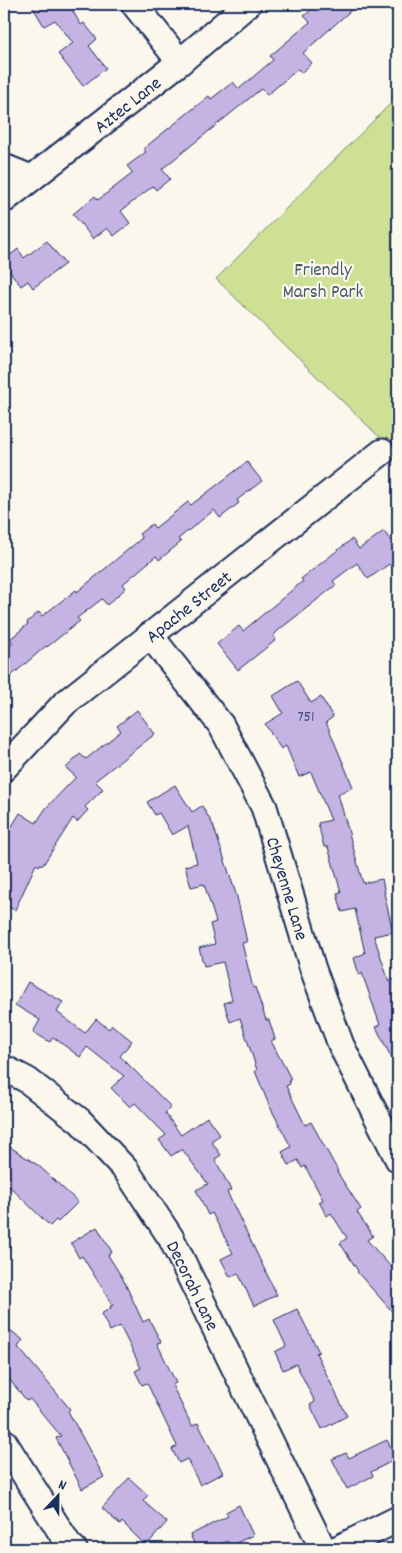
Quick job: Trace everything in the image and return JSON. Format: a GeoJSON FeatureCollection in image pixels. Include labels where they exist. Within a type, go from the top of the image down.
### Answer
{"type":"FeatureCollection","features":[{"type":"Feature","properties":{"kind":"street"},"geometry":{"type":"LineString","coordinates":[[134,4],[180,62]]}},
{"type":"Feature","properties":{"kind":"street","name":"Aztec Lane"},"geometry":{"type":"LineString","coordinates":[[4,200],[180,62],[248,4]]}},
{"type":"Feature","properties":{"kind":"street"},"geometry":{"type":"LineString","coordinates":[[4,167],[31,178]]}},
{"type":"Feature","properties":{"kind":"street","name":"Apache Street"},"geometry":{"type":"LineString","coordinates":[[4,768],[65,703],[382,452]]}},
{"type":"Feature","properties":{"kind":"street","name":"Cheyenne Lane"},"geometry":{"type":"LineString","coordinates":[[150,635],[220,725],[264,807],[313,969],[340,1045],[398,1159]]}},
{"type":"Feature","properties":{"kind":"street","name":"Decorah Lane"},"geometry":{"type":"LineString","coordinates":[[4,1068],[27,1080],[80,1121],[126,1170],[171,1238],[323,1549]]}},
{"type":"Feature","properties":{"kind":"street"},"geometry":{"type":"LineString","coordinates":[[4,1442],[69,1545],[74,1549]]}},
{"type":"Feature","properties":{"kind":"street"},"geometry":{"type":"LineString","coordinates":[[337,1549],[398,1519]]}},
{"type":"Feature","properties":{"kind":"green space","name":"Friendly Marsh Park"},"geometry":{"type":"Polygon","coordinates":[[[398,96],[398,455],[216,279],[398,96]]]}},
{"type":"Feature","properties":{"kind":"building"},"geometry":{"type":"Polygon","coordinates":[[[31,4],[83,4],[72,10],[81,25],[84,23],[97,39],[89,46],[106,68],[83,86],[58,54],[73,43],[55,20],[44,26],[31,4]]]}},
{"type":"Feature","properties":{"kind":"building"},"geometry":{"type":"Polygon","coordinates":[[[318,4],[358,4],[303,53],[312,63],[301,73],[298,69],[267,95],[261,89],[162,169],[170,179],[156,190],[153,186],[121,211],[130,223],[114,236],[107,228],[93,239],[73,214],[95,196],[98,200],[133,173],[127,166],[146,152],[143,149],[209,96],[211,99],[233,82],[239,89],[273,60],[270,56],[310,22],[304,16],[318,4]]]}},
{"type":"Feature","properties":{"kind":"building"},"geometry":{"type":"Polygon","coordinates":[[[47,241],[65,264],[33,288],[28,281],[21,286],[4,264],[4,260],[18,249],[24,258],[47,241]]]}},
{"type":"Feature","properties":{"kind":"building"},"geometry":{"type":"Polygon","coordinates":[[[247,462],[262,481],[237,500],[239,503],[220,518],[214,510],[178,539],[181,542],[159,560],[156,556],[123,584],[126,588],[107,605],[102,599],[77,618],[80,621],[46,646],[4,682],[4,651],[13,643],[10,639],[28,624],[27,622],[39,612],[42,616],[76,590],[77,592],[142,538],[139,534],[152,524],[155,528],[188,502],[191,505],[247,462]]]}},
{"type":"Feature","properties":{"kind":"building"},"geometry":{"type":"Polygon","coordinates":[[[384,531],[398,552],[398,576],[389,564],[368,579],[357,563],[333,581],[336,585],[280,629],[273,636],[276,640],[238,670],[217,644],[239,626],[243,631],[303,581],[301,579],[352,539],[359,549],[384,531]]]}},
{"type":"Feature","properties":{"kind":"building"},"geometry":{"type":"Polygon","coordinates":[[[297,681],[311,703],[321,697],[333,717],[326,722],[353,787],[338,794],[363,883],[382,879],[393,932],[374,936],[389,982],[398,978],[398,1001],[392,1004],[398,1017],[398,1071],[376,1027],[380,1025],[362,973],[359,975],[354,958],[365,953],[355,909],[342,912],[337,893],[341,892],[328,847],[324,847],[318,823],[331,820],[311,772],[299,777],[286,746],[281,749],[265,724],[283,713],[273,696],[297,681]]]}},
{"type":"Feature","properties":{"kind":"building"},"geometry":{"type":"Polygon","coordinates":[[[137,710],[155,734],[95,781],[103,789],[85,807],[88,810],[77,822],[73,818],[43,865],[40,864],[39,866],[36,864],[15,910],[4,905],[4,839],[20,813],[36,823],[46,808],[76,777],[66,768],[80,754],[86,759],[121,731],[117,726],[137,710]]]}},
{"type":"Feature","properties":{"kind":"building"},"geometry":{"type":"Polygon","coordinates":[[[175,785],[192,812],[202,806],[213,825],[237,897],[247,942],[242,943],[253,988],[255,987],[266,1020],[269,1020],[275,1039],[271,1041],[291,1079],[289,1080],[290,1084],[286,1086],[305,1125],[311,1122],[337,1172],[361,1209],[357,1212],[373,1236],[367,1240],[398,1275],[398,1318],[357,1272],[340,1243],[347,1238],[331,1213],[327,1216],[319,1202],[323,1200],[305,1166],[302,1168],[298,1160],[289,1165],[282,1152],[291,1147],[269,1105],[255,1071],[257,1070],[240,1018],[230,1022],[224,1003],[232,1000],[223,962],[204,966],[199,948],[215,944],[210,924],[216,922],[204,884],[191,887],[185,866],[197,863],[188,826],[172,835],[159,813],[155,815],[147,802],[175,785]]]}},
{"type":"Feature","properties":{"kind":"building"},"geometry":{"type":"Polygon","coordinates":[[[28,982],[63,1002],[57,1012],[85,1033],[96,1019],[109,1029],[112,1025],[132,1041],[120,1056],[171,1107],[165,1113],[181,1135],[207,1117],[220,1135],[211,1141],[221,1155],[215,1159],[231,1190],[227,1192],[277,1295],[254,1306],[238,1273],[230,1277],[221,1259],[233,1253],[212,1213],[208,1215],[196,1190],[208,1184],[182,1149],[171,1156],[159,1140],[166,1135],[135,1103],[130,1107],[111,1088],[124,1076],[87,1047],[80,1057],[53,1037],[50,1042],[33,1032],[40,1020],[15,1005],[28,982]]]}},
{"type":"Feature","properties":{"kind":"building"},"geometry":{"type":"Polygon","coordinates":[[[4,1143],[39,1166],[78,1202],[58,1222],[56,1220],[50,1226],[4,1181],[4,1143]]]}},
{"type":"Feature","properties":{"kind":"building"},"geometry":{"type":"Polygon","coordinates":[[[97,1227],[112,1252],[108,1255],[123,1279],[143,1322],[149,1319],[161,1342],[157,1343],[176,1383],[172,1385],[192,1426],[198,1423],[223,1473],[200,1485],[187,1459],[179,1463],[172,1449],[177,1446],[147,1383],[142,1385],[135,1371],[141,1368],[120,1326],[110,1331],[101,1314],[113,1305],[82,1256],[79,1258],[71,1243],[97,1227]]]}},
{"type":"Feature","properties":{"kind":"building"},"geometry":{"type":"Polygon","coordinates":[[[297,1309],[319,1352],[316,1353],[347,1416],[322,1429],[310,1405],[315,1402],[296,1364],[283,1370],[275,1352],[286,1346],[274,1320],[297,1309]]]}},
{"type":"Feature","properties":{"kind":"building"},"geometry":{"type":"Polygon","coordinates":[[[4,1330],[7,1334],[10,1330],[23,1340],[18,1347],[70,1409],[68,1411],[104,1477],[82,1489],[56,1438],[61,1436],[30,1399],[27,1401],[4,1373],[4,1330]]]}},
{"type":"Feature","properties":{"kind":"building"},"geometry":{"type":"Polygon","coordinates":[[[387,1440],[396,1459],[371,1472],[373,1476],[347,1489],[332,1459],[346,1453],[349,1458],[387,1440]]]}},
{"type":"Feature","properties":{"kind":"building"},"geometry":{"type":"Polygon","coordinates":[[[129,1478],[148,1495],[143,1501],[167,1522],[146,1546],[122,1522],[120,1525],[102,1508],[129,1478]]]}},
{"type":"Feature","properties":{"kind":"building"},"geometry":{"type":"Polygon","coordinates":[[[239,1505],[253,1535],[230,1546],[227,1541],[211,1549],[197,1549],[190,1535],[228,1516],[226,1512],[239,1505]]]}}]}
